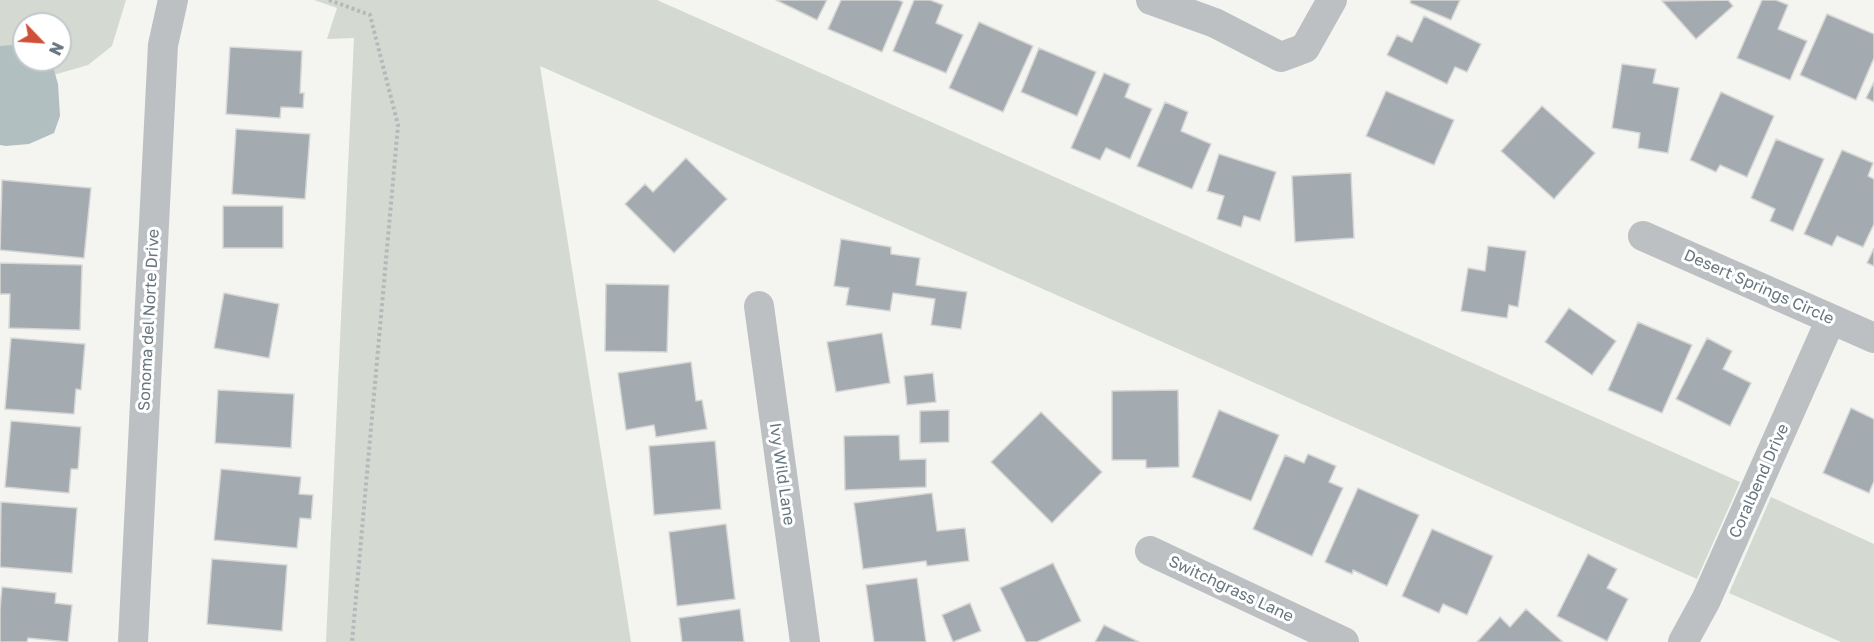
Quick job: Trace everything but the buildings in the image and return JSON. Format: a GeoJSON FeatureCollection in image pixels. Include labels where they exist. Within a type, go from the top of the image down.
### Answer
{"type":"FeatureCollection","features":[{"type":"Feature","properties":{"kind":"street","name":"Sonoma del Norte Drive"},"geometry":{"type":"LineString","coordinates":[[133,642],[163,45],[173,0]]}},
{"type":"Feature","properties":{"kind":"street"},"geometry":{"type":"LineString","coordinates":[[1152,0],[1215,23],[1281,57],[1305,48],[1332,0]]}},
{"type":"Feature","properties":{"kind":"street","name":"Desert Springs Circle"},"geometry":{"type":"LineString","coordinates":[[1643,236],[1874,338]]}},
{"type":"Feature","properties":{"kind":"street","name":"Ivy Wild Lane"},"geometry":{"type":"LineString","coordinates":[[759,306],[805,642]]}},
{"type":"Feature","properties":{"kind":"street","name":"Coralbend Drive"},"geometry":{"type":"LineString","coordinates":[[1683,642],[1706,600],[1831,319]]}},
{"type":"Feature","properties":{"kind":"street","name":"Switchgrass Lane"},"geometry":{"type":"LineString","coordinates":[[1149,551],[1344,642]]}},
{"type":"Feature","properties":{"kind":"path"},"geometry":{"type":"LineString","coordinates":[[329,0],[370,15],[398,124],[352,642]]}},
{"type":"Feature","properties":{"kind":"shaded area"},"geometry":{"type":"Polygon","coordinates":[[[0,0],[126,0],[112,46],[88,65],[72,70],[72,12],[12,12],[12,72],[64,72],[50,76],[0,116],[0,0]]]}},
{"type":"Feature","properties":{"kind":"shaded area"},"geometry":{"type":"Polygon","coordinates":[[[314,0],[657,0],[1740,482],[1697,579],[540,66],[631,642],[326,642],[354,38],[327,39],[337,8],[314,0]]]}},
{"type":"Feature","properties":{"kind":"shaded area"},"geometry":{"type":"Polygon","coordinates":[[[12,45],[12,72],[55,72],[58,84],[60,116],[54,133],[29,144],[0,145],[0,46],[12,45]]]}},
{"type":"Feature","properties":{"kind":"shaded area"},"geometry":{"type":"Polygon","coordinates":[[[1771,497],[1874,544],[1874,642],[1841,642],[1729,593],[1771,497]]]}}]}
